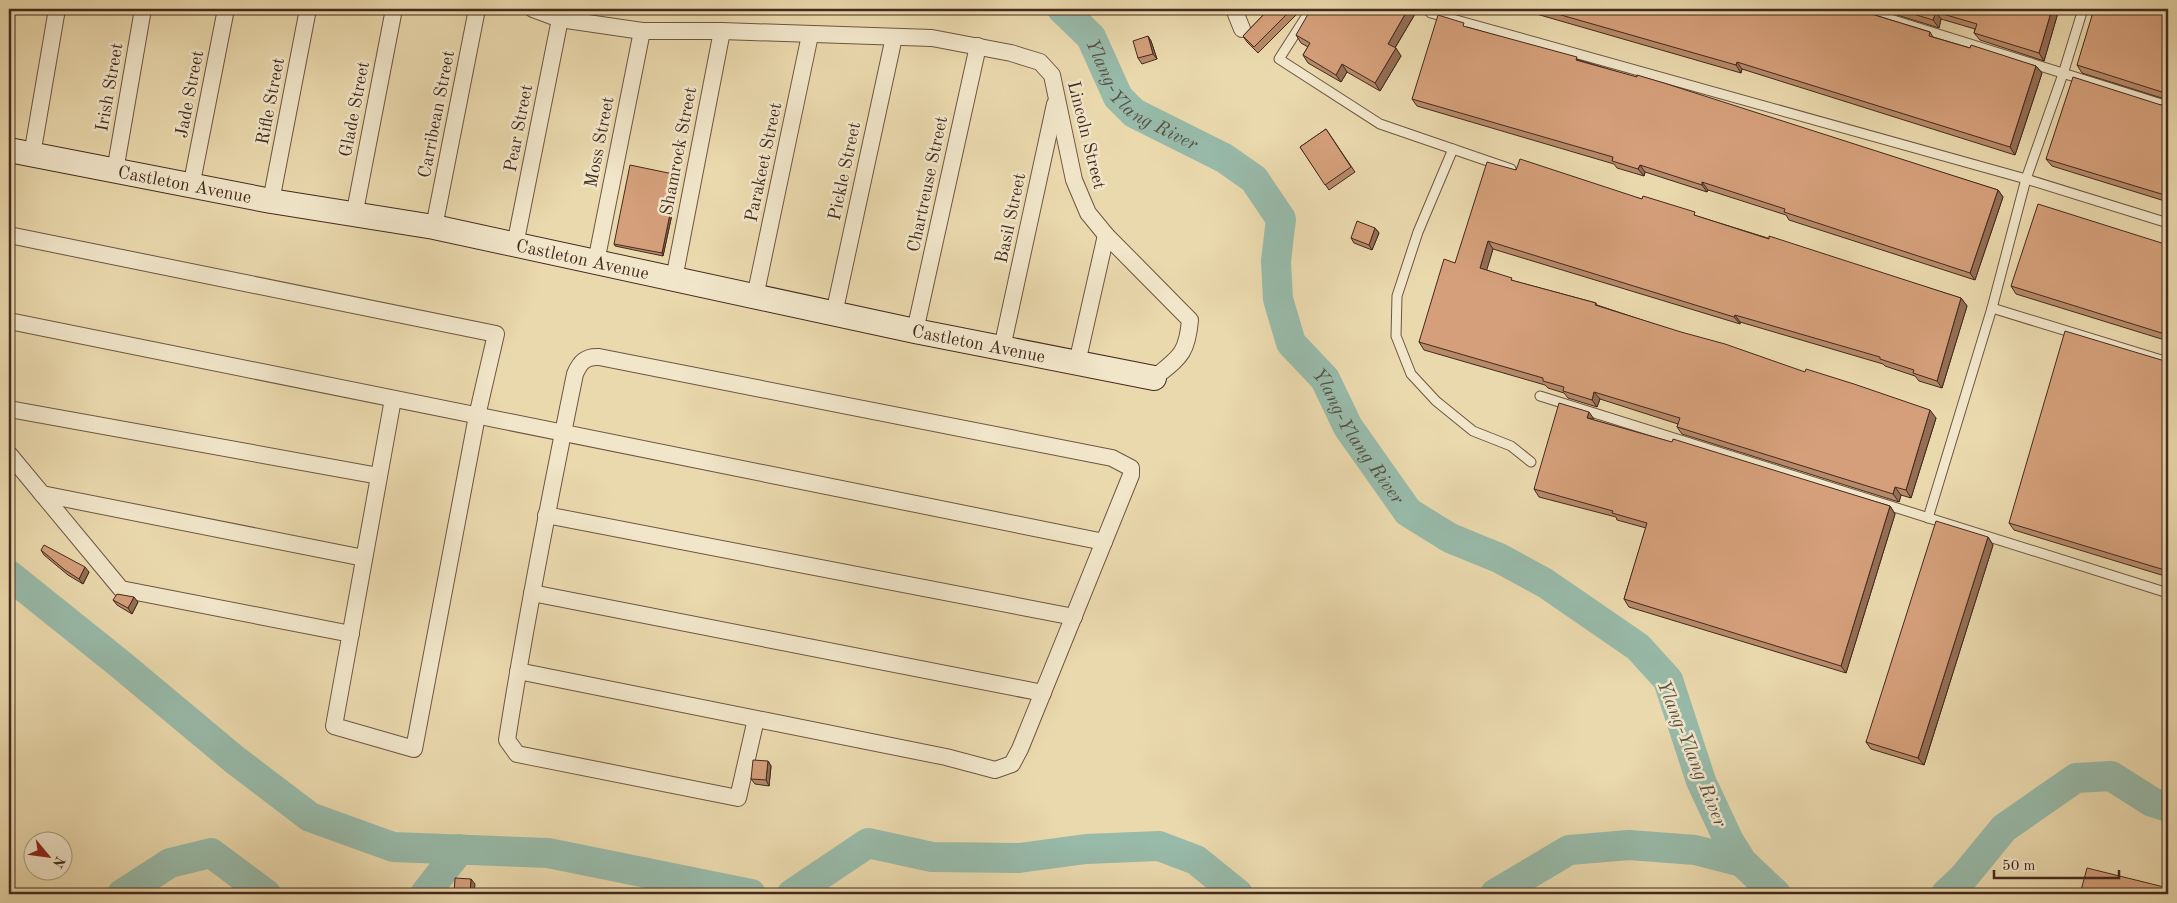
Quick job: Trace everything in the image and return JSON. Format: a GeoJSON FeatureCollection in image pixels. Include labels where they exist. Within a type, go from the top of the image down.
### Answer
{"type":"FeatureCollection","features":[{"type":"Feature","properties":{"kind":"street"},"geometry":{"type":"LineString","coordinates":[[32,155],[57,9]]}},
{"type":"Feature","properties":{"kind":"street","name":"Irish Street"},"geometry":{"type":"LineString","coordinates":[[115,171],[143,9]]}},
{"type":"Feature","properties":{"kind":"street","name":"Jade Street"},"geometry":{"type":"LineString","coordinates":[[191,186],[226,9]]}},
{"type":"Feature","properties":{"kind":"street","name":"Rifle Street"},"geometry":{"type":"LineString","coordinates":[[271,202],[308,9]]}},
{"type":"Feature","properties":{"kind":"street","name":"Glade Street"},"geometry":{"type":"LineString","coordinates":[[354,216],[394,9]]}},
{"type":"Feature","properties":{"kind":"street","name":"Carribean Street"},"geometry":{"type":"LineString","coordinates":[[434,227],[477,9]]}},
{"type":"Feature","properties":{"kind":"street","name":"Lincoln Street"},"geometry":{"type":"LineString","coordinates":[[533,9],[560,19],[642,31],[722,31],[932,38],[1011,53],[1040,62],[1052,76],[1074,180],[1088,213],[1106,235],[1190,320],[1189,337],[1182,356],[1154,378]]}},
{"type":"Feature","properties":{"kind":"street"},"geometry":{"type":"LineString","coordinates":[[1234,9],[1242,29]]}},
{"type":"Feature","properties":{"kind":"street","name":"Pear Street"},"geometry":{"type":"LineString","coordinates":[[515,245],[560,19]]}},
{"type":"Feature","properties":{"kind":"street","name":"Moss Street"},"geometry":{"type":"LineString","coordinates":[[596,262],[642,31]]}},
{"type":"Feature","properties":{"kind":"street","name":"Shamrock Street"},"geometry":{"type":"LineString","coordinates":[[674,279],[722,31]]}},
{"type":"Feature","properties":{"kind":"street","name":"Parakeet Street"},"geometry":{"type":"LineString","coordinates":[[755,297],[810,35]]}},
{"type":"Feature","properties":{"kind":"street","name":"Pickle Street"},"geometry":{"type":"LineString","coordinates":[[834,314],[894,37]]}},
{"type":"Feature","properties":{"kind":"street","name":"Chartreuse Street"},"geometry":{"type":"LineString","coordinates":[[916,331],[978,46]]}},
{"type":"Feature","properties":{"kind":"street","name":"Basil Street"},"geometry":{"type":"LineString","coordinates":[[1002,348],[1056,97]]}},
{"type":"Feature","properties":{"kind":"street","name":"Castleton Avenue"},"geometry":{"type":"LineString","coordinates":[[9,150],[271,202],[434,227],[834,314],[1154,378]]}},
{"type":"Feature","properties":{"kind":"street"},"geometry":{"type":"LineString","coordinates":[[9,235],[496,334],[476,416],[414,749],[334,726],[393,399]]}},
{"type":"Feature","properties":{"kind":"street"},"geometry":{"type":"LineString","coordinates":[[1077,363],[1106,235]]}},
{"type":"Feature","properties":{"kind":"street"},"geometry":{"type":"LineString","coordinates":[[9,321],[1104,542]]}},
{"type":"Feature","properties":{"kind":"street"},"geometry":{"type":"LineString","coordinates":[[518,671],[946,757],[995,770],[1012,764],[1043,693],[1131,475],[1131,468],[1112,458],[590,356],[578,366],[563,433],[532,592],[518,671],[507,740],[517,754],[738,798],[756,719]]}},
{"type":"Feature","properties":{"kind":"street"},"geometry":{"type":"LineString","coordinates":[[9,409],[379,476]]}},
{"type":"Feature","properties":{"kind":"street"},"geometry":{"type":"LineString","coordinates":[[9,454],[121,589],[351,634]]}},
{"type":"Feature","properties":{"kind":"street"},"geometry":{"type":"LineString","coordinates":[[42,494],[364,558]]}},
{"type":"Feature","properties":{"kind":"street"},"geometry":{"type":"LineString","coordinates":[[546,516],[1074,616]]}},
{"type":"Feature","properties":{"kind":"street"},"geometry":{"type":"LineString","coordinates":[[532,592],[1043,693]]}},
{"type":"Feature","properties":{"kind":"lane"},"geometry":{"type":"LineString","coordinates":[[1311,9],[1279,59],[1380,124],[1511,169]]}},
{"type":"Feature","properties":{"kind":"lane"},"geometry":{"type":"LineString","coordinates":[[1427,9],[1430,13],[2026,179],[2168,223]]}},
{"type":"Feature","properties":{"kind":"lane"},"geometry":{"type":"LineString","coordinates":[[1858,9],[2168,106]]}},
{"type":"Feature","properties":{"kind":"lane"},"geometry":{"type":"LineString","coordinates":[[1928,518],[1992,308],[2026,179],[2063,74],[2083,9]]}},
{"type":"Feature","properties":{"kind":"lane"},"geometry":{"type":"LineString","coordinates":[[1453,149],[1418,232],[1397,296],[1396,336],[1411,374],[1436,402],[1473,431],[1510,446],[1531,462]]}},
{"type":"Feature","properties":{"kind":"lane"},"geometry":{"type":"LineString","coordinates":[[1992,308],[2168,362]]}},
{"type":"Feature","properties":{"kind":"lane"},"geometry":{"type":"LineString","coordinates":[[1540,396],[2168,593]]}},
{"type":"Feature","properties":{"kind":"building"},"geometry":{"type":"Polygon","coordinates":[[[1268,9],[1292,9],[1254,47],[1243,36],[1268,9]]]}},
{"type":"Feature","properties":{"kind":"building"},"geometry":{"type":"Polygon","coordinates":[[[1311,9],[1408,9],[1388,44],[1396,48],[1375,83],[1342,64],[1336,75],[1303,55],[1310,43],[1296,35],[1311,9]]]}},
{"type":"Feature","properties":{"kind":"building"},"geometry":{"type":"Polygon","coordinates":[[[1540,9],[1855,9],[1930,32],[1929,36],[1970,48],[1971,45],[2036,66],[2010,147],[1737,62],[1736,65],[1540,9]]]}},
{"type":"Feature","properties":{"kind":"building"},"geometry":{"type":"Polygon","coordinates":[[[1897,9],[2052,9],[2039,53],[1974,33],[1977,24],[1936,12],[1933,20],[1897,9]]]}},
{"type":"Feature","properties":{"kind":"building"},"geometry":{"type":"Polygon","coordinates":[[[2094,9],[2168,9],[2168,99],[2165,93],[2077,65],[2094,9]]]}},
{"type":"Feature","properties":{"kind":"building"},"geometry":{"type":"Polygon","coordinates":[[[1438,15],[1464,23],[1463,26],[1577,57],[1576,60],[1664,83],[1998,190],[1970,273],[1784,212],[1785,209],[1702,182],[1702,185],[1640,165],[1638,169],[1612,161],[1613,157],[1412,99],[1438,15]]]}},
{"type":"Feature","properties":{"kind":"building"},"geometry":{"type":"Polygon","coordinates":[[[1148,36],[1153,54],[1138,58],[1133,41],[1148,36]]]}},
{"type":"Feature","properties":{"kind":"building"},"geometry":{"type":"Polygon","coordinates":[[[2073,77],[2161,105],[2168,101],[2168,196],[2046,159],[2073,77]]]}},
{"type":"Feature","properties":{"kind":"building"},"geometry":{"type":"Polygon","coordinates":[[[1326,129],[1351,167],[1325,185],[1300,147],[1326,129]]]}},
{"type":"Feature","properties":{"kind":"building"},"geometry":{"type":"Polygon","coordinates":[[[1520,159],[1642,199],[1643,196],[1695,212],[1694,215],[1769,239],[1769,236],[1961,298],[1937,381],[1913,373],[1914,370],[1880,359],[1880,357],[1735,315],[1734,317],[1488,241],[1480,268],[1512,278],[1511,280],[1596,303],[1595,305],[1725,344],[1805,372],[1806,369],[1854,384],[1930,410],[1906,490],[1895,487],[1893,494],[1677,427],[1680,418],[1594,392],[1592,400],[1563,391],[1564,387],[1543,381],[1543,378],[1419,342],[1444,259],[1455,263],[1487,162],[1516,170],[1520,159]]]}},
{"type":"Feature","properties":{"kind":"building"},"geometry":{"type":"Polygon","coordinates":[[[630,165],[678,175],[662,253],[614,244],[630,165]]]}},
{"type":"Feature","properties":{"kind":"building"},"geometry":{"type":"Polygon","coordinates":[[[2038,204],[2168,245],[2168,335],[2011,286],[2038,204]]]}},
{"type":"Feature","properties":{"kind":"building"},"geometry":{"type":"Polygon","coordinates":[[[1357,221],[1375,228],[1369,245],[1351,238],[1357,221]]]}},
{"type":"Feature","properties":{"kind":"building"},"geometry":{"type":"Polygon","coordinates":[[[2065,331],[2168,362],[2168,571],[2009,523],[2065,331]]]}},
{"type":"Feature","properties":{"kind":"building"},"geometry":{"type":"Polygon","coordinates":[[[1559,403],[1589,412],[1587,418],[1672,442],[1673,439],[1890,506],[1841,666],[1624,599],[1647,523],[1612,513],[1613,511],[1534,489],[1559,403]]]}},
{"type":"Feature","properties":{"kind":"building"},"geometry":{"type":"Polygon","coordinates":[[[1936,521],[1988,537],[1918,758],[1866,742],[1936,521]]]}},
{"type":"Feature","properties":{"kind":"building"},"geometry":{"type":"Polygon","coordinates":[[[44,545],[85,567],[79,579],[41,550],[44,545]]]}},
{"type":"Feature","properties":{"kind":"building"},"geometry":{"type":"Polygon","coordinates":[[[117,594],[134,597],[128,608],[113,600],[117,594]]]}},
{"type":"Feature","properties":{"kind":"building"},"geometry":{"type":"Polygon","coordinates":[[[753,760],[768,761],[766,780],[751,779],[753,760]]]}},
{"type":"Feature","properties":{"kind":"building"},"geometry":{"type":"Polygon","coordinates":[[[2087,868],[2168,888],[2168,894],[2080,894],[2087,868]]]}},
{"type":"Feature","properties":{"kind":"building"},"geometry":{"type":"Polygon","coordinates":[[[455,878],[471,879],[470,894],[454,894],[455,878]]]}},
{"type":"Feature","properties":{"kind":"building"},"geometry":{"type":"Polygon","coordinates":[[[2068,889],[2073,894],[2063,894],[2068,889]]]}},
{"type":"Feature","properties":{"kind":"waterway","name":"Ylang-Ylang River"},"geometry":{"type":"LineString","coordinates":[[1062,9],[1091,37],[1118,97],[1134,113],[1224,158],[1254,179],[1281,219],[1276,261],[1278,299],[1291,343],[1325,379],[1348,427],[1408,512],[1450,538],[1499,558],[1545,583],[1638,647],[1668,680],[1701,781],[1729,841],[1742,862],[1776,894]]}},
{"type":"Feature","properties":{"kind":"waterway"},"geometry":{"type":"LineString","coordinates":[[9,575],[235,760],[310,817],[393,847],[548,853],[751,894]]}},
{"type":"Feature","properties":{"kind":"waterway","name":"Ylang-Ylang River"},"geometry":{"type":"LineString","coordinates":[[1946,894],[1963,878],[2004,828],[2076,778],[2111,776],[2152,802],[2168,807]]}},
{"type":"Feature","properties":{"kind":"waterway"},"geometry":{"type":"LineString","coordinates":[[792,894],[868,843],[932,857],[1019,858],[1086,849],[1159,846],[1196,860],[1238,894]]}},
{"type":"Feature","properties":{"kind":"waterway"},"geometry":{"type":"LineString","coordinates":[[1495,894],[1569,850],[1629,845],[1695,850],[1742,862]]}},
{"type":"Feature","properties":{"kind":"waterway"},"geometry":{"type":"LineString","coordinates":[[425,894],[460,849]]}},
{"type":"Feature","properties":{"kind":"waterway"},"geometry":{"type":"LineString","coordinates":[[122,894],[170,863],[211,853],[266,894]]}}]}
